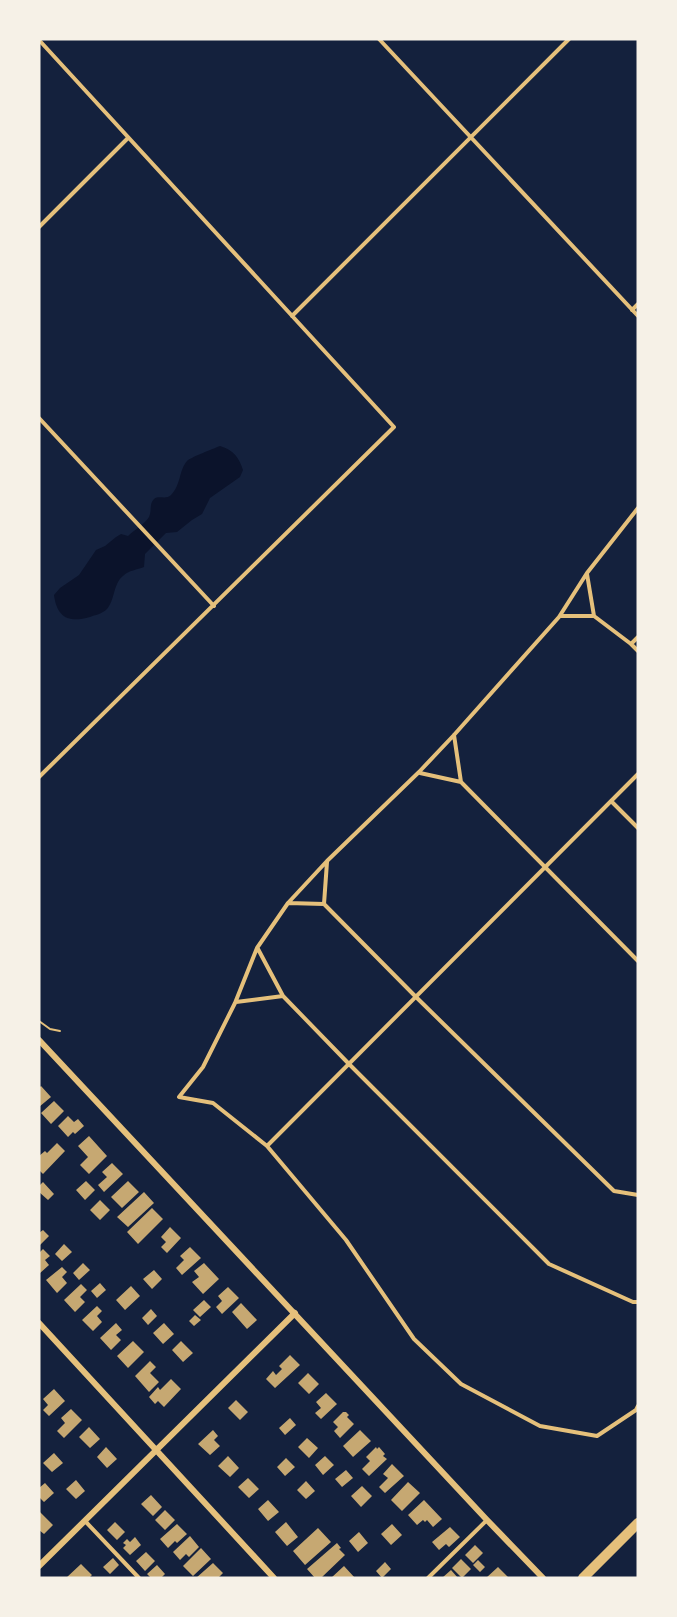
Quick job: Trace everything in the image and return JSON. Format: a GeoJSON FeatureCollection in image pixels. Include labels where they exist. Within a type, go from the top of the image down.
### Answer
{"type":"FeatureCollection","features":[{"type":"Feature","properties":{"kind":"main road"},"geometry":{"type":"LineString","coordinates":[[583,1578],[638,1523]]}},
{"type":"Feature","properties":{"kind":"street"},"geometry":{"type":"LineString","coordinates":[[39,1040],[543,1578]]}},
{"type":"Feature","properties":{"kind":"street"},"geometry":{"type":"LineString","coordinates":[[39,1566],[295,1313]]}},
{"type":"Feature","properties":{"kind":"street"},"geometry":{"type":"LineString","coordinates":[[39,1323],[274,1578]]}},
{"type":"Feature","properties":{"kind":"lane"},"geometry":{"type":"LineString","coordinates":[[380,39],[638,316]]}},
{"type":"Feature","properties":{"kind":"lane"},"geometry":{"type":"LineString","coordinates":[[292,316],[569,39]]}},
{"type":"Feature","properties":{"kind":"lane"},"geometry":{"type":"LineString","coordinates":[[39,40],[394,427],[39,777]]}},
{"type":"Feature","properties":{"kind":"lane"},"geometry":{"type":"LineString","coordinates":[[39,227],[129,138]]}},
{"type":"Feature","properties":{"kind":"lane"},"geometry":{"type":"LineString","coordinates":[[632,310],[638,304]]}},
{"type":"Feature","properties":{"kind":"lane"},"geometry":{"type":"LineString","coordinates":[[39,418],[214,606]]}},
{"type":"Feature","properties":{"kind":"lane"},"geometry":{"type":"LineString","coordinates":[[638,508],[587,573],[559,616],[454,735],[288,903],[257,948],[235,1003],[203,1067],[179,1097],[213,1103],[267,1146],[346,1240],[414,1339],[461,1384],[540,1426],[597,1436],[636,1410],[638,1406]]}},
{"type":"Feature","properties":{"kind":"lane"},"geometry":{"type":"LineString","coordinates":[[587,573],[594,616]]}},
{"type":"Feature","properties":{"kind":"lane"},"geometry":{"type":"LineString","coordinates":[[559,616],[594,616],[638,651]]}},
{"type":"Feature","properties":{"kind":"lane"},"geometry":{"type":"LineString","coordinates":[[631,644],[638,637]]}},
{"type":"Feature","properties":{"kind":"lane"},"geometry":{"type":"LineString","coordinates":[[454,735],[461,782]]}},
{"type":"Feature","properties":{"kind":"lane"},"geometry":{"type":"LineString","coordinates":[[419,772],[461,782],[638,961]]}},
{"type":"Feature","properties":{"kind":"lane"},"geometry":{"type":"LineString","coordinates":[[267,1146],[638,774]]}},
{"type":"Feature","properties":{"kind":"lane"},"geometry":{"type":"LineString","coordinates":[[611,801],[638,828]]}},
{"type":"Feature","properties":{"kind":"lane"},"geometry":{"type":"LineString","coordinates":[[324,903],[327,861]]}},
{"type":"Feature","properties":{"kind":"lane"},"geometry":{"type":"LineString","coordinates":[[288,903],[324,903],[416,997],[614,1191],[638,1195]]}},
{"type":"Feature","properties":{"kind":"lane"},"geometry":{"type":"LineString","coordinates":[[257,948],[283,996],[549,1264],[636,1303]]}},
{"type":"Feature","properties":{"kind":"lane"},"geometry":{"type":"LineString","coordinates":[[235,1003],[283,996]]}},
{"type":"Feature","properties":{"kind":"lane"},"geometry":{"type":"LineString","coordinates":[[85,1520],[138,1578]]}},
{"type":"Feature","properties":{"kind":"lane"},"geometry":{"type":"LineString","coordinates":[[428,1578],[487,1520]]}},
{"type":"Feature","properties":{"kind":"path"},"geometry":{"type":"LineString","coordinates":[[39,1021],[50,1029],[60,1031]]}},
{"type":"Feature","properties":{"kind":"water"},"geometry":{"type":"Polygon","coordinates":[[[220,446],[238,458],[243,470],[240,477],[210,498],[202,514],[177,532],[166,533],[145,554],[144,567],[128,572],[120,579],[110,605],[105,611],[83,619],[70,619],[61,614],[54,595],[60,588],[79,575],[96,550],[121,534],[128,536],[142,525],[149,517],[154,499],[169,496],[174,491],[187,461],[220,446]]]}},
{"type":"Feature","properties":{"kind":"building"},"geometry":{"type":"Polygon","coordinates":[[[41,1086],[51,1097],[39,1107],[39,1088],[41,1086]]]}},
{"type":"Feature","properties":{"kind":"building"},"geometry":{"type":"Polygon","coordinates":[[[54,1101],[64,1111],[51,1124],[41,1113],[54,1101]]]}},
{"type":"Feature","properties":{"kind":"building"},"geometry":{"type":"Polygon","coordinates":[[[68,1116],[74,1122],[78,1119],[84,1126],[68,1137],[58,1126],[68,1116]]]}},
{"type":"Feature","properties":{"kind":"building"},"geometry":{"type":"Polygon","coordinates":[[[89,1136],[107,1156],[89,1174],[80,1165],[88,1157],[78,1146],[89,1136]]]}},
{"type":"Feature","properties":{"kind":"building"},"geometry":{"type":"Polygon","coordinates":[[[57,1143],[65,1151],[43,1174],[39,1170],[39,1156],[45,1151],[47,1153],[57,1143]]]}},
{"type":"Feature","properties":{"kind":"building"},"geometry":{"type":"Polygon","coordinates":[[[112,1163],[123,1174],[104,1192],[98,1185],[107,1177],[102,1172],[112,1163]]]}},
{"type":"Feature","properties":{"kind":"building"},"geometry":{"type":"Polygon","coordinates":[[[86,1181],[95,1190],[85,1200],[76,1190],[86,1181]]]}},
{"type":"Feature","properties":{"kind":"building"},"geometry":{"type":"Polygon","coordinates":[[[128,1181],[139,1192],[122,1208],[111,1197],[128,1181]]]}},
{"type":"Feature","properties":{"kind":"building"},"geometry":{"type":"Polygon","coordinates":[[[43,1182],[54,1194],[48,1200],[39,1192],[39,1186],[43,1182]]]}},
{"type":"Feature","properties":{"kind":"building"},"geometry":{"type":"Polygon","coordinates":[[[144,1192],[154,1203],[128,1227],[117,1217],[144,1192]]]}},
{"type":"Feature","properties":{"kind":"building"},"geometry":{"type":"Polygon","coordinates":[[[100,1200],[110,1210],[100,1220],[90,1210],[100,1200]]]}},
{"type":"Feature","properties":{"kind":"building"},"geometry":{"type":"Polygon","coordinates":[[[152,1208],[163,1219],[138,1244],[127,1232],[152,1208]]]}},
{"type":"Feature","properties":{"kind":"building"},"geometry":{"type":"Polygon","coordinates":[[[170,1227],[181,1238],[167,1253],[161,1247],[166,1242],[161,1237],[170,1227]]]}},
{"type":"Feature","properties":{"kind":"building"},"geometry":{"type":"Polygon","coordinates":[[[43,1230],[49,1236],[39,1246],[39,1233],[43,1230]]]}},
{"type":"Feature","properties":{"kind":"building"},"geometry":{"type":"Polygon","coordinates":[[[64,1244],[72,1252],[62,1261],[55,1254],[64,1244]]]}},
{"type":"Feature","properties":{"kind":"building"},"geometry":{"type":"Polygon","coordinates":[[[190,1247],[201,1258],[182,1275],[176,1268],[184,1260],[180,1256],[190,1247]]]}},
{"type":"Feature","properties":{"kind":"building"},"geometry":{"type":"Polygon","coordinates":[[[43,1249],[50,1256],[45,1260],[49,1265],[39,1274],[39,1253],[43,1249]]]}},
{"type":"Feature","properties":{"kind":"building"},"geometry":{"type":"Polygon","coordinates":[[[83,1263],[90,1270],[79,1280],[73,1273],[83,1263]]]}},
{"type":"Feature","properties":{"kind":"building"},"geometry":{"type":"Polygon","coordinates":[[[204,1263],[219,1279],[203,1294],[192,1282],[199,1277],[194,1271],[204,1263]]]}},
{"type":"Feature","properties":{"kind":"building"},"geometry":{"type":"Polygon","coordinates":[[[62,1267],[67,1272],[62,1277],[67,1283],[57,1293],[46,1280],[62,1267]]]}},
{"type":"Feature","properties":{"kind":"building"},"geometry":{"type":"Polygon","coordinates":[[[154,1270],[162,1279],[152,1289],[143,1279],[154,1270]]]}},
{"type":"Feature","properties":{"kind":"building"},"geometry":{"type":"Polygon","coordinates":[[[100,1283],[106,1290],[97,1298],[91,1291],[100,1283]]]}},
{"type":"Feature","properties":{"kind":"building"},"geometry":{"type":"Polygon","coordinates":[[[81,1284],[87,1290],[80,1297],[85,1302],[75,1312],[64,1300],[81,1284]]]}},
{"type":"Feature","properties":{"kind":"building"},"geometry":{"type":"Polygon","coordinates":[[[131,1286],[140,1296],[125,1310],[116,1300],[131,1286]]]}},
{"type":"Feature","properties":{"kind":"building"},"geometry":{"type":"Polygon","coordinates":[[[228,1287],[239,1298],[222,1314],[216,1307],[222,1301],[218,1296],[228,1287]]]}},
{"type":"Feature","properties":{"kind":"building"},"geometry":{"type":"Polygon","coordinates":[[[204,1300],[211,1307],[200,1317],[193,1310],[204,1300]]]}},
{"type":"Feature","properties":{"kind":"building"},"geometry":{"type":"Polygon","coordinates":[[[241,1303],[257,1320],[247,1329],[232,1312],[241,1303]]]}},
{"type":"Feature","properties":{"kind":"building"},"geometry":{"type":"Polygon","coordinates":[[[97,1306],[102,1311],[97,1316],[102,1322],[93,1331],[82,1320],[97,1306]]]}},
{"type":"Feature","properties":{"kind":"building"},"geometry":{"type":"Polygon","coordinates":[[[151,1309],[157,1316],[148,1325],[142,1318],[151,1309]]]}},
{"type":"Feature","properties":{"kind":"building"},"geometry":{"type":"Polygon","coordinates":[[[195,1315],[201,1320],[194,1326],[189,1321],[195,1315]]]}},
{"type":"Feature","properties":{"kind":"building"},"geometry":{"type":"Polygon","coordinates":[[[116,1323],[122,1330],[116,1335],[121,1340],[111,1350],[100,1338],[116,1323]]]}},
{"type":"Feature","properties":{"kind":"building"},"geometry":{"type":"Polygon","coordinates":[[[164,1323],[174,1334],[163,1344],[153,1333],[164,1323]]]}},
{"type":"Feature","properties":{"kind":"building"},"geometry":{"type":"Polygon","coordinates":[[[133,1341],[144,1352],[128,1368],[117,1356],[133,1341]]]}},
{"type":"Feature","properties":{"kind":"building"},"geometry":{"type":"Polygon","coordinates":[[[181,1341],[193,1353],[183,1362],[172,1350],[181,1341]]]}},
{"type":"Feature","properties":{"kind":"building"},"geometry":{"type":"Polygon","coordinates":[[[290,1355],[300,1365],[275,1388],[266,1379],[273,1371],[276,1375],[282,1369],[279,1366],[290,1355]]]}},
{"type":"Feature","properties":{"kind":"building"},"geometry":{"type":"Polygon","coordinates":[[[150,1361],[156,1367],[150,1373],[159,1382],[149,1392],[135,1376],[150,1361]]]}},
{"type":"Feature","properties":{"kind":"building"},"geometry":{"type":"Polygon","coordinates":[[[308,1373],[319,1384],[309,1394],[298,1383],[308,1373]]]}},
{"type":"Feature","properties":{"kind":"building"},"geometry":{"type":"Polygon","coordinates":[[[171,1379],[181,1389],[164,1407],[158,1401],[155,1404],[149,1397],[158,1387],[160,1390],[171,1379]]]}},
{"type":"Feature","properties":{"kind":"building"},"geometry":{"type":"Polygon","coordinates":[[[54,1389],[65,1401],[49,1416],[43,1410],[48,1405],[43,1399],[54,1389]]]}},
{"type":"Feature","properties":{"kind":"building"},"geometry":{"type":"Polygon","coordinates":[[[326,1393],[337,1404],[321,1419],[315,1413],[321,1408],[316,1402],[326,1393]]]}},
{"type":"Feature","properties":{"kind":"building"},"geometry":{"type":"Polygon","coordinates":[[[236,1400],[248,1412],[240,1420],[228,1408],[236,1400]]]}},
{"type":"Feature","properties":{"kind":"building"},"geometry":{"type":"Polygon","coordinates":[[[71,1409],[82,1420],[64,1438],[57,1431],[65,1423],[61,1418],[71,1409]]]}},
{"type":"Feature","properties":{"kind":"building"},"geometry":{"type":"Polygon","coordinates":[[[343,1412],[349,1415],[347,1417],[354,1424],[340,1438],[334,1431],[338,1427],[333,1422],[343,1412]]]}},
{"type":"Feature","properties":{"kind":"building"},"geometry":{"type":"Polygon","coordinates":[[[290,1418],[296,1425],[285,1435],[279,1428],[290,1418]]]}},
{"type":"Feature","properties":{"kind":"building"},"geometry":{"type":"Polygon","coordinates":[[[89,1427],[100,1439],[90,1448],[79,1437],[89,1427]]]}},
{"type":"Feature","properties":{"kind":"building"},"geometry":{"type":"Polygon","coordinates":[[[213,1430],[218,1436],[214,1440],[220,1446],[210,1455],[198,1444],[213,1430]]]}},
{"type":"Feature","properties":{"kind":"building"},"geometry":{"type":"Polygon","coordinates":[[[360,1430],[371,1441],[353,1457],[343,1446],[360,1430]]]}},
{"type":"Feature","properties":{"kind":"building"},"geometry":{"type":"Polygon","coordinates":[[[307,1438],[318,1448],[309,1458],[298,1447],[307,1438]]]}},
{"type":"Feature","properties":{"kind":"building"},"geometry":{"type":"Polygon","coordinates":[[[106,1447],[117,1459],[107,1468],[97,1457],[106,1447]]]}},
{"type":"Feature","properties":{"kind":"building"},"geometry":{"type":"Polygon","coordinates":[[[376,1447],[377,1449],[379,1447],[387,1459],[369,1476],[362,1469],[370,1461],[366,1457],[376,1447]]]}},
{"type":"Feature","properties":{"kind":"building"},"geometry":{"type":"Polygon","coordinates":[[[54,1453],[63,1463],[52,1472],[43,1463],[54,1453]]]}},
{"type":"Feature","properties":{"kind":"building"},"geometry":{"type":"Polygon","coordinates":[[[228,1456],[239,1468],[230,1477],[218,1466],[228,1456]]]}},
{"type":"Feature","properties":{"kind":"building"},"geometry":{"type":"Polygon","coordinates":[[[325,1456],[334,1465],[323,1475],[315,1465],[325,1456]]]}},
{"type":"Feature","properties":{"kind":"building"},"geometry":{"type":"Polygon","coordinates":[[[286,1458],[295,1467],[285,1476],[277,1467],[286,1458]]]}},
{"type":"Feature","properties":{"kind":"building"},"geometry":{"type":"Polygon","coordinates":[[[392,1464],[404,1476],[385,1493],[379,1487],[388,1478],[383,1474],[392,1464]]]}},
{"type":"Feature","properties":{"kind":"building"},"geometry":{"type":"Polygon","coordinates":[[[346,1470],[353,1478],[342,1487],[335,1479],[346,1470]]]}},
{"type":"Feature","properties":{"kind":"building"},"geometry":{"type":"Polygon","coordinates":[[[248,1478],[259,1489],[249,1498],[238,1487],[248,1478]]]}},
{"type":"Feature","properties":{"kind":"building"},"geometry":{"type":"Polygon","coordinates":[[[76,1480],[85,1491],[76,1499],[66,1489],[76,1480]]]}},
{"type":"Feature","properties":{"kind":"building"},"geometry":{"type":"Polygon","coordinates":[[[306,1481],[315,1491],[306,1499],[297,1490],[306,1481]]]}},
{"type":"Feature","properties":{"kind":"building"},"geometry":{"type":"Polygon","coordinates":[[[408,1482],[420,1493],[402,1511],[391,1500],[408,1482]]]}},
{"type":"Feature","properties":{"kind":"building"},"geometry":{"type":"Polygon","coordinates":[[[45,1483],[54,1493],[44,1502],[39,1497],[39,1488],[45,1483]]]}},
{"type":"Feature","properties":{"kind":"building"},"geometry":{"type":"Polygon","coordinates":[[[362,1486],[372,1496],[361,1507],[351,1496],[362,1486]]]}},
{"type":"Feature","properties":{"kind":"building"},"geometry":{"type":"Polygon","coordinates":[[[151,1495],[162,1507],[153,1516],[141,1504],[151,1495]]]}},
{"type":"Feature","properties":{"kind":"building"},"geometry":{"type":"Polygon","coordinates":[[[268,1500],[279,1512],[268,1521],[258,1509],[268,1500]]]}},
{"type":"Feature","properties":{"kind":"building"},"geometry":{"type":"Polygon","coordinates":[[[424,1500],[442,1519],[433,1527],[427,1520],[417,1525],[408,1515],[424,1500]]]}},
{"type":"Feature","properties":{"kind":"building"},"geometry":{"type":"Polygon","coordinates":[[[165,1510],[175,1520],[165,1530],[155,1520],[165,1510]]]}},
{"type":"Feature","properties":{"kind":"building"},"geometry":{"type":"Polygon","coordinates":[[[39,1511],[53,1525],[44,1534],[39,1530],[39,1511]]]}},
{"type":"Feature","properties":{"kind":"building"},"geometry":{"type":"Polygon","coordinates":[[[115,1522],[125,1532],[117,1540],[107,1530],[115,1522]]]}},
{"type":"Feature","properties":{"kind":"building"},"geometry":{"type":"Polygon","coordinates":[[[286,1522],[298,1537],[287,1546],[275,1532],[286,1522]]]}},
{"type":"Feature","properties":{"kind":"building"},"geometry":{"type":"Polygon","coordinates":[[[177,1524],[187,1534],[168,1548],[160,1539],[177,1524]]]}},
{"type":"Feature","properties":{"kind":"building"},"geometry":{"type":"Polygon","coordinates":[[[392,1524],[402,1535],[391,1545],[381,1534],[392,1524]]]}},
{"type":"Feature","properties":{"kind":"building"},"geometry":{"type":"Polygon","coordinates":[[[450,1527],[460,1537],[449,1547],[446,1544],[439,1550],[432,1542],[450,1527]]]}},
{"type":"Feature","properties":{"kind":"building"},"geometry":{"type":"Polygon","coordinates":[[[318,1528],[331,1542],[305,1565],[293,1551],[318,1528]]]}},
{"type":"Feature","properties":{"kind":"building"},"geometry":{"type":"Polygon","coordinates":[[[359,1532],[368,1543],[358,1552],[349,1541],[359,1532]]]}},
{"type":"Feature","properties":{"kind":"building"},"geometry":{"type":"Polygon","coordinates":[[[190,1536],[199,1547],[189,1557],[186,1554],[180,1560],[173,1552],[190,1536]]]}},
{"type":"Feature","properties":{"kind":"building"},"geometry":{"type":"Polygon","coordinates":[[[135,1537],[141,1545],[130,1555],[123,1548],[126,1545],[123,1543],[127,1539],[130,1542],[135,1537]]]}},
{"type":"Feature","properties":{"kind":"building"},"geometry":{"type":"Polygon","coordinates":[[[337,1543],[345,1555],[321,1578],[315,1578],[307,1569],[337,1543]]]}},
{"type":"Feature","properties":{"kind":"building"},"geometry":{"type":"Polygon","coordinates":[[[475,1545],[483,1553],[473,1563],[465,1555],[475,1545]]]}},
{"type":"Feature","properties":{"kind":"building"},"geometry":{"type":"Polygon","coordinates":[[[201,1548],[211,1559],[193,1576],[183,1566],[201,1548]]]}},
{"type":"Feature","properties":{"kind":"building"},"geometry":{"type":"Polygon","coordinates":[[[146,1552],[155,1561],[145,1571],[136,1561],[146,1552]]]}},
{"type":"Feature","properties":{"kind":"building"},"geometry":{"type":"Polygon","coordinates":[[[113,1558],[119,1565],[110,1574],[103,1567],[113,1558]]]}},
{"type":"Feature","properties":{"kind":"building"},"geometry":{"type":"Polygon","coordinates":[[[461,1559],[471,1569],[462,1578],[452,1568],[461,1559]]]}},
{"type":"Feature","properties":{"kind":"building"},"geometry":{"type":"Polygon","coordinates":[[[478,1560],[485,1567],[480,1572],[473,1565],[478,1560]]]}},
{"type":"Feature","properties":{"kind":"building"},"geometry":{"type":"Polygon","coordinates":[[[385,1562],[391,1569],[382,1578],[376,1571],[385,1562]]]}},
{"type":"Feature","properties":{"kind":"building"},"geometry":{"type":"Polygon","coordinates":[[[213,1563],[223,1573],[218,1578],[196,1578],[213,1563]]]}},
{"type":"Feature","properties":{"kind":"building"},"geometry":{"type":"Polygon","coordinates":[[[81,1564],[92,1575],[89,1578],[66,1578],[81,1564]]]}},
{"type":"Feature","properties":{"kind":"building"},"geometry":{"type":"Polygon","coordinates":[[[157,1565],[165,1574],[161,1578],[151,1578],[147,1574],[157,1565]]]}},
{"type":"Feature","properties":{"kind":"building"},"geometry":{"type":"Polygon","coordinates":[[[344,1566],[355,1578],[331,1578],[344,1566]]]}},
{"type":"Feature","properties":{"kind":"building"},"geometry":{"type":"Polygon","coordinates":[[[498,1567],[509,1578],[486,1578],[498,1567]]]}},
{"type":"Feature","properties":{"kind":"building"},"geometry":{"type":"Polygon","coordinates":[[[451,1570],[458,1578],[442,1578],[451,1570]]]}}]}
